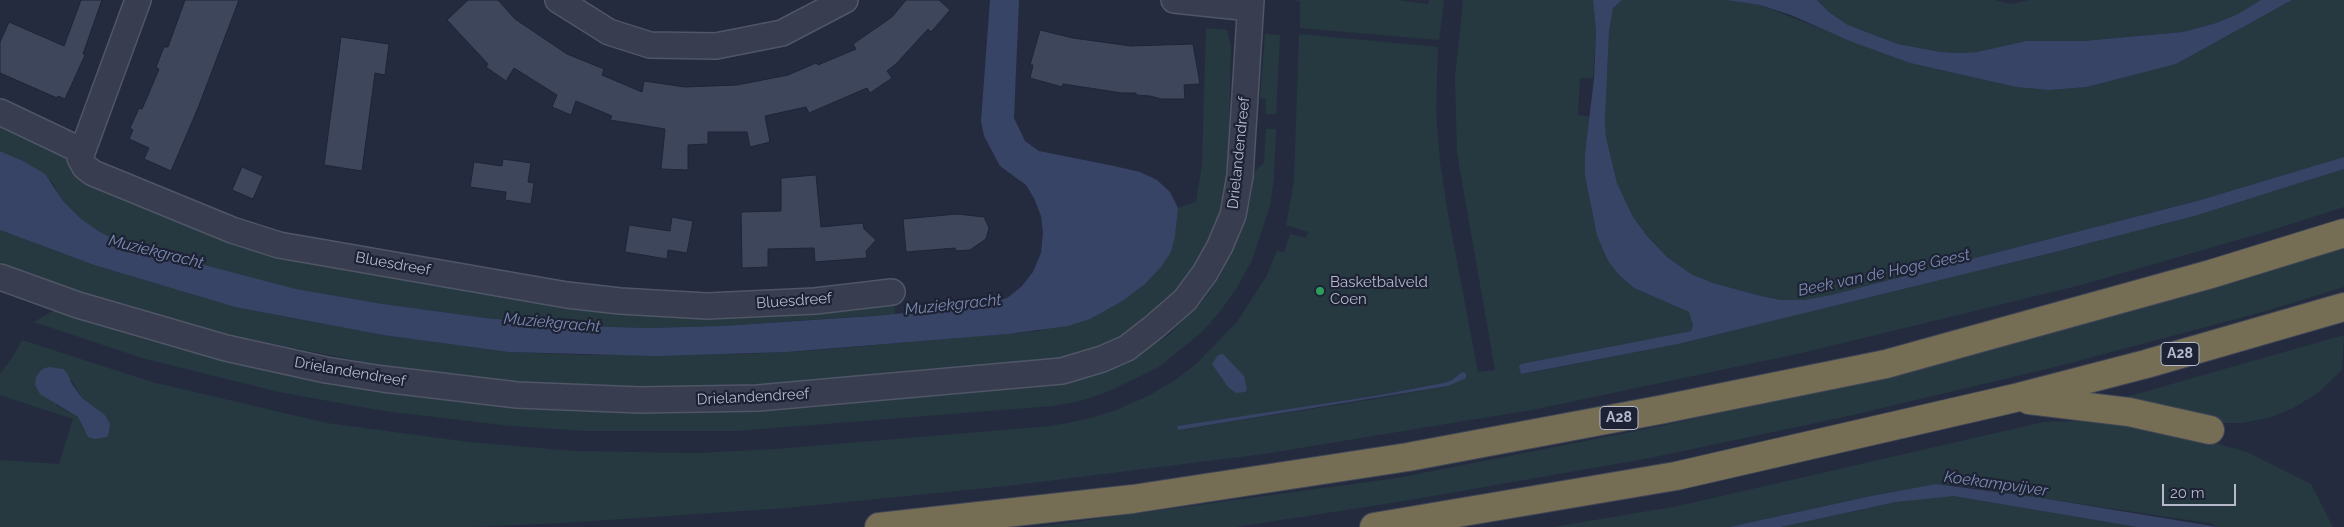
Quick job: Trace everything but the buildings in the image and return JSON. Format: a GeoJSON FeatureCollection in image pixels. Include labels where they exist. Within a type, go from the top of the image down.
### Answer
{"type":"FeatureCollection","features":[{"type":"Feature","properties":{"kind":"highway","name":"A28"},"geometry":{"type":"LineString","coordinates":[[879,527],[1133,499],[1408,457],[1659,410],[1886,364],[2211,274],[2344,233]]}},
{"type":"Feature","properties":{"kind":"highway","name":"A28"},"geometry":{"type":"LineString","coordinates":[[1374,527],[1676,476],[2015,398],[2146,364],[2344,306]]}},
{"type":"Feature","properties":{"kind":"highway","name":"A28"},"geometry":{"type":"LineString","coordinates":[[2015,398],[2128,412],[2210,430]]}},
{"type":"Feature","properties":{"kind":"street"},"geometry":{"type":"LineString","coordinates":[[0,112],[82,150],[138,0]]}},
{"type":"Feature","properties":{"kind":"street"},"geometry":{"type":"LineString","coordinates":[[558,0],[608,32],[650,45],[716,46],[782,33],[845,0]]}},
{"type":"Feature","properties":{"kind":"street"},"geometry":{"type":"LineString","coordinates":[[1174,0],[1250,4]]}},
{"type":"Feature","properties":{"kind":"street","name":"Drielandendreef"},"geometry":{"type":"LineString","coordinates":[[0,277],[78,305],[226,348],[326,370],[383,379],[517,395],[640,400],[758,398],[1062,371],[1102,359],[1127,348],[1154,327],[1185,300],[1205,273],[1220,246],[1233,215],[1240,176],[1250,4]]}},
{"type":"Feature","properties":{"kind":"street","name":"Bluesdreef"},"geometry":{"type":"LineString","coordinates":[[82,150],[80,158],[85,167],[93,173],[232,230],[279,245],[567,295],[662,304],[707,306],[760,304],[815,301],[892,292]]}},
{"type":"Feature","properties":{"kind":"shaded area"},"geometry":{"type":"Polygon","coordinates":[[[1291,0],[1396,0],[1428,4],[1429,0],[1444,0],[1439,40],[1300,28],[1300,1],[1291,0]]]}},
{"type":"Feature","properties":{"kind":"shaded area"},"geometry":{"type":"Polygon","coordinates":[[[1463,0],[1593,0],[1596,31],[1593,78],[1580,78],[1578,115],[1591,117],[1585,154],[1585,176],[1597,236],[1608,261],[1620,276],[1634,288],[1690,312],[1694,321],[1691,331],[1522,374],[1678,344],[2055,252],[2198,215],[2344,169],[2344,207],[2272,230],[2081,285],[1806,352],[1537,409],[1264,454],[1007,486],[787,508],[563,523],[471,527],[0,527],[0,460],[59,464],[73,419],[0,395],[0,374],[22,340],[152,382],[327,423],[469,442],[574,451],[697,453],[776,449],[1051,426],[1087,419],[1114,411],[1150,395],[1174,381],[1197,363],[1237,322],[1266,277],[1277,251],[1284,252],[1290,234],[1306,238],[1308,232],[1286,225],[1294,181],[1299,34],[1438,47],[1436,112],[1440,162],[1448,214],[1478,372],[1495,370],[1457,153],[1455,78],[1463,0]],[[1462,372],[1452,380],[1443,383],[1374,396],[1178,426],[1178,430],[1448,386],[1466,373],[1462,372]],[[71,379],[56,405],[78,417],[85,432],[105,415],[82,398],[71,379]]]}},
{"type":"Feature","properties":{"kind":"shaded area"},"geometry":{"type":"Polygon","coordinates":[[[1622,0],[1726,0],[1760,5],[1910,63],[2016,87],[2049,90],[2087,87],[2176,64],[2292,0],[2344,0],[2344,157],[2197,201],[1831,295],[1804,300],[1781,300],[1761,296],[1713,283],[1691,274],[1667,257],[1647,236],[1633,217],[1617,183],[1606,137],[1605,121],[1609,32],[1613,8],[1622,0]]]}},
{"type":"Feature","properties":{"kind":"shaded area"},"geometry":{"type":"Polygon","coordinates":[[[1817,0],[1994,0],[2011,4],[2029,0],[2261,0],[2238,14],[2216,23],[2183,32],[2083,41],[2026,41],[1977,52],[1957,53],[1898,44],[1848,25],[1829,12],[1817,0]]]}},
{"type":"Feature","properties":{"kind":"shaded area"},"geometry":{"type":"Polygon","coordinates":[[[1206,28],[1227,30],[1231,46],[1228,173],[1224,197],[1210,241],[1199,262],[1170,299],[1134,329],[1092,349],[1069,356],[1046,360],[808,382],[735,386],[588,386],[515,382],[390,367],[238,337],[154,315],[72,289],[0,262],[0,230],[94,265],[235,307],[383,335],[508,352],[586,355],[742,354],[806,351],[1039,331],[1124,300],[1145,284],[1162,266],[1171,252],[1175,237],[1178,208],[1196,202],[1202,165],[1206,28]]]}},
{"type":"Feature","properties":{"kind":"shaded area"},"geometry":{"type":"Polygon","coordinates":[[[1265,34],[1280,35],[1276,114],[1265,114],[1266,99],[1260,98],[1265,34]]]}},
{"type":"Feature","properties":{"kind":"shaded area"},"geometry":{"type":"Polygon","coordinates":[[[0,124],[51,147],[184,217],[569,300],[894,301],[895,314],[722,326],[651,328],[572,326],[486,318],[383,304],[296,289],[144,250],[124,244],[100,232],[81,219],[63,201],[52,182],[23,161],[0,151],[0,124]]]}},
{"type":"Feature","properties":{"kind":"shaded area"},"geometry":{"type":"Polygon","coordinates":[[[1266,129],[1276,129],[1274,178],[1270,206],[1252,260],[1238,286],[1222,309],[1203,331],[1159,367],[1107,392],[1080,401],[1052,406],[737,431],[586,431],[511,426],[384,411],[279,392],[142,358],[34,322],[54,310],[147,340],[283,374],[386,393],[513,407],[587,412],[736,412],[1049,386],[1075,381],[1125,363],[1169,335],[1206,297],[1221,275],[1243,227],[1250,202],[1254,172],[1264,163],[1266,129]]]}},
{"type":"Feature","properties":{"kind":"shaded area"},"geometry":{"type":"Polygon","coordinates":[[[2344,248],[2344,287],[2266,311],[2051,368],[1844,417],[1650,458],[1404,501],[1236,527],[1037,527],[1397,478],[1646,429],[1840,387],[2048,334],[2344,248]]]}},
{"type":"Feature","properties":{"kind":"shaded area"},"geometry":{"type":"Polygon","coordinates":[[[2344,335],[2342,370],[2318,393],[2293,408],[2272,417],[2242,423],[2218,423],[2112,401],[2344,335]]]}},
{"type":"Feature","properties":{"kind":"shaded area"},"geometry":{"type":"Polygon","coordinates":[[[2044,422],[2112,423],[2183,434],[2247,452],[2311,484],[2333,527],[2218,527],[2209,523],[1936,484],[1729,527],[1553,527],[1678,506],[2044,422]]]}},
{"type":"Feature","properties":{"kind":"shaded area"},"geometry":{"type":"Polygon","coordinates":[[[1938,496],[1953,496],[2137,527],[1781,527],[1896,502],[1938,496]]]}},
{"type":"Feature","properties":{"kind":"water"},"geometry":{"type":"Polygon","coordinates":[[[990,0],[1019,0],[1014,118],[1025,141],[1039,151],[1140,172],[1157,180],[1170,192],[1178,208],[1175,237],[1171,252],[1162,266],[1145,284],[1124,300],[1090,319],[1068,326],[1008,334],[787,352],[656,356],[508,352],[383,335],[235,307],[94,265],[0,230],[0,151],[23,161],[45,174],[63,201],[81,219],[100,232],[124,244],[296,289],[383,304],[486,318],[572,326],[651,328],[722,326],[873,316],[980,306],[1007,298],[1021,287],[1033,272],[1041,253],[1043,233],[1041,216],[1034,198],[1026,185],[1000,166],[984,136],[981,121],[990,0]]]}},
{"type":"Feature","properties":{"kind":"water"},"geometry":{"type":"Polygon","coordinates":[[[1593,0],[1622,0],[1613,8],[1609,32],[1605,121],[1606,137],[1617,183],[1633,217],[1647,236],[1667,257],[1691,274],[1713,283],[1761,296],[1781,300],[1804,300],[1831,295],[2197,201],[2344,157],[2344,169],[2198,215],[2055,252],[1678,344],[1521,374],[1519,367],[1521,364],[1687,332],[1691,331],[1693,325],[1689,312],[1634,288],[1620,276],[1608,261],[1597,236],[1585,176],[1585,154],[1594,79],[1596,31],[1593,0]]]}},
{"type":"Feature","properties":{"kind":"water"},"geometry":{"type":"Polygon","coordinates":[[[1726,0],[1817,0],[1829,12],[1848,25],[1898,44],[1957,53],[1977,52],[2026,41],[2083,41],[2183,32],[2216,23],[2238,14],[2261,0],[2292,0],[2176,64],[2087,87],[2049,90],[2016,87],[1910,63],[1850,41],[1791,15],[1760,5],[1726,0]]]}},
{"type":"Feature","properties":{"kind":"water"},"geometry":{"type":"Polygon","coordinates":[[[1223,354],[1244,376],[1247,389],[1245,392],[1236,393],[1228,387],[1212,364],[1218,355],[1223,354]]]}},
{"type":"Feature","properties":{"kind":"water"},"geometry":{"type":"Polygon","coordinates":[[[49,367],[63,369],[82,398],[105,415],[110,424],[107,437],[95,439],[88,437],[78,417],[40,394],[35,385],[36,377],[42,369],[49,367]]]}},
{"type":"Feature","properties":{"kind":"water"},"geometry":{"type":"Polygon","coordinates":[[[1462,372],[1466,373],[1466,378],[1448,386],[1178,430],[1177,426],[1374,396],[1443,383],[1452,380],[1462,372]]]}},
{"type":"Feature","properties":{"kind":"water"},"geometry":{"type":"Polygon","coordinates":[[[1936,484],[2041,498],[2218,527],[2137,527],[1953,496],[1896,502],[1781,527],[1729,527],[1936,484]]]}},
{"type":"Feature","properties":{"kind":"place","name":"Basketbalveld Coen"},"geometry":{"type":"Point","coordinates":[1320,291]}},
{"type":"Feature","properties":{"kind":"water label","name":"Muziekgracht"},"geometry":{"type":"Point","coordinates":[156,252]}},
{"type":"Feature","properties":{"kind":"water label","name":"Beek van de Hoge Geest"},"geometry":{"type":"Point","coordinates":[1884,273]}},
{"type":"Feature","properties":{"kind":"water label","name":"Muziekgracht"},"geometry":{"type":"Point","coordinates":[953,305]}},
{"type":"Feature","properties":{"kind":"water label","name":"Muziekgracht"},"geometry":{"type":"Point","coordinates":[552,323]}},
{"type":"Feature","properties":{"kind":"water label","name":"Koekampvijver"},"geometry":{"type":"Point","coordinates":[1996,484]}}]}
